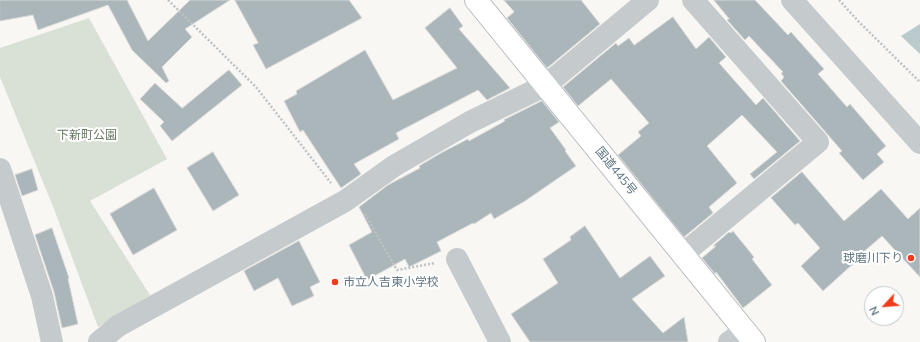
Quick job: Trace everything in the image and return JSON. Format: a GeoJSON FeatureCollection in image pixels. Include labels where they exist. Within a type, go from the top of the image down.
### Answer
{"type":"FeatureCollection","features":[{"type":"Feature","properties":{"kind":"highway","name":"国道445号"},"geometry":{"type":"LineString","coordinates":[[476,0],[683,254],[743,338]]}},
{"type":"Feature","properties":{"kind":"street"},"geometry":{"type":"LineString","coordinates":[[99,342],[118,326],[349,198],[394,166],[470,122],[546,85],[648,0]]}},
{"type":"Feature","properties":{"kind":"street"},"geometry":{"type":"LineString","coordinates":[[683,254],[818,142],[693,0]]}},
{"type":"Feature","properties":{"kind":"street"},"geometry":{"type":"LineString","coordinates":[[792,0],[920,143]]}},
{"type":"Feature","properties":{"kind":"street"},"geometry":{"type":"LineString","coordinates":[[0,170],[42,296],[52,342]]}},
{"type":"Feature","properties":{"kind":"street"},"geometry":{"type":"LineString","coordinates":[[457,259],[500,342]]}},
{"type":"Feature","properties":{"kind":"path"},"geometry":{"type":"LineString","coordinates":[[168,0],[256,87],[349,198],[397,270],[457,259]]}},
{"type":"Feature","properties":{"kind":"path"},"geometry":{"type":"LineString","coordinates":[[839,0],[860,23],[920,82]]}},
{"type":"Feature","properties":{"kind":"green space","name":"下新町公園"},"geometry":{"type":"Polygon","coordinates":[[[89,18],[167,159],[90,201],[150,295],[157,291],[98,327],[54,209],[0,77],[0,48],[89,18]]]}},
{"type":"Feature","properties":{"kind":"shaded area"},"geometry":{"type":"Polygon","coordinates":[[[920,24],[920,54],[901,36],[920,24]]]}},
{"type":"Feature","properties":{"kind":"building"},"geometry":{"type":"Polygon","coordinates":[[[0,0],[127,0],[148,41],[190,0],[230,0],[185,29],[192,37],[162,67],[169,81],[166,83],[132,50],[108,5],[38,30],[33,15],[0,21],[0,0]]]}},
{"type":"Feature","properties":{"kind":"building"},"geometry":{"type":"Polygon","coordinates":[[[235,0],[349,0],[362,18],[266,69],[253,45],[258,43],[235,0]]]}},
{"type":"Feature","properties":{"kind":"building"},"geometry":{"type":"Polygon","coordinates":[[[504,0],[581,0],[600,24],[547,68],[507,18],[514,12],[504,0]]]}},
{"type":"Feature","properties":{"kind":"building"},"geometry":{"type":"Polygon","coordinates":[[[714,0],[755,0],[788,35],[791,32],[824,69],[818,74],[847,107],[850,104],[886,146],[877,154],[884,162],[863,180],[839,153],[842,151],[781,81],[784,77],[781,73],[783,72],[749,36],[745,40],[727,20],[729,19],[714,0]]]}},
{"type":"Feature","properties":{"kind":"building"},"geometry":{"type":"Polygon","coordinates":[[[450,8],[463,26],[459,29],[510,88],[487,100],[478,90],[396,133],[399,139],[354,164],[361,174],[341,188],[303,130],[300,132],[284,101],[297,94],[296,91],[365,50],[393,100],[457,68],[425,28],[450,8]]]}},
{"type":"Feature","properties":{"kind":"building"},"geometry":{"type":"Polygon","coordinates":[[[673,17],[696,49],[709,37],[726,57],[719,63],[756,105],[763,98],[800,141],[754,179],[750,174],[777,152],[742,115],[707,146],[737,183],[709,207],[713,213],[684,237],[618,155],[641,136],[638,132],[649,123],[611,79],[578,106],[563,87],[616,43],[618,46],[629,38],[634,45],[673,17]]]}},
{"type":"Feature","properties":{"kind":"building"},"geometry":{"type":"Polygon","coordinates":[[[229,70],[242,85],[172,141],[160,126],[164,122],[140,99],[155,83],[182,108],[229,70]]]}},
{"type":"Feature","properties":{"kind":"building"},"geometry":{"type":"Polygon","coordinates":[[[542,101],[559,122],[550,128],[576,166],[525,201],[494,219],[491,213],[474,224],[473,223],[437,242],[441,251],[409,267],[405,259],[367,280],[349,245],[372,232],[359,207],[388,185],[420,168],[419,166],[441,153],[468,139],[469,141],[505,121],[504,120],[542,101]]]}},
{"type":"Feature","properties":{"kind":"building"},"geometry":{"type":"Polygon","coordinates":[[[213,152],[239,195],[213,211],[187,168],[213,152]]]}},
{"type":"Feature","properties":{"kind":"building"},"geometry":{"type":"Polygon","coordinates":[[[32,169],[38,190],[22,196],[15,175],[32,169]]]}},
{"type":"Feature","properties":{"kind":"building"},"geometry":{"type":"Polygon","coordinates":[[[802,172],[844,221],[881,189],[908,219],[920,208],[920,277],[882,236],[854,260],[855,262],[823,291],[801,266],[820,248],[798,223],[795,225],[771,198],[802,172]]]}},
{"type":"Feature","properties":{"kind":"building"},"geometry":{"type":"Polygon","coordinates":[[[154,188],[177,230],[133,255],[110,214],[154,188]]]}},
{"type":"Feature","properties":{"kind":"building"},"geometry":{"type":"Polygon","coordinates":[[[585,226],[620,278],[650,256],[665,276],[632,299],[663,333],[684,317],[688,342],[530,342],[511,314],[558,283],[543,259],[571,240],[570,237],[585,226]]]}},
{"type":"Feature","properties":{"kind":"building"},"geometry":{"type":"Polygon","coordinates":[[[52,228],[69,278],[78,324],[62,328],[54,292],[35,235],[52,228]]]}},
{"type":"Feature","properties":{"kind":"building"},"geometry":{"type":"Polygon","coordinates":[[[733,231],[754,257],[752,259],[772,285],[743,308],[716,272],[715,274],[702,258],[729,232],[731,233],[733,231]]]}},
{"type":"Feature","properties":{"kind":"building"},"geometry":{"type":"Polygon","coordinates":[[[299,241],[320,282],[310,287],[314,296],[292,306],[278,278],[254,291],[244,271],[299,241]]]}},
{"type":"Feature","properties":{"kind":"place","name":"球磨川下り"},"geometry":{"type":"Point","coordinates":[911,258]}},
{"type":"Feature","properties":{"kind":"place","name":"市立人吉東小学校"},"geometry":{"type":"Point","coordinates":[335,282]}}]}
